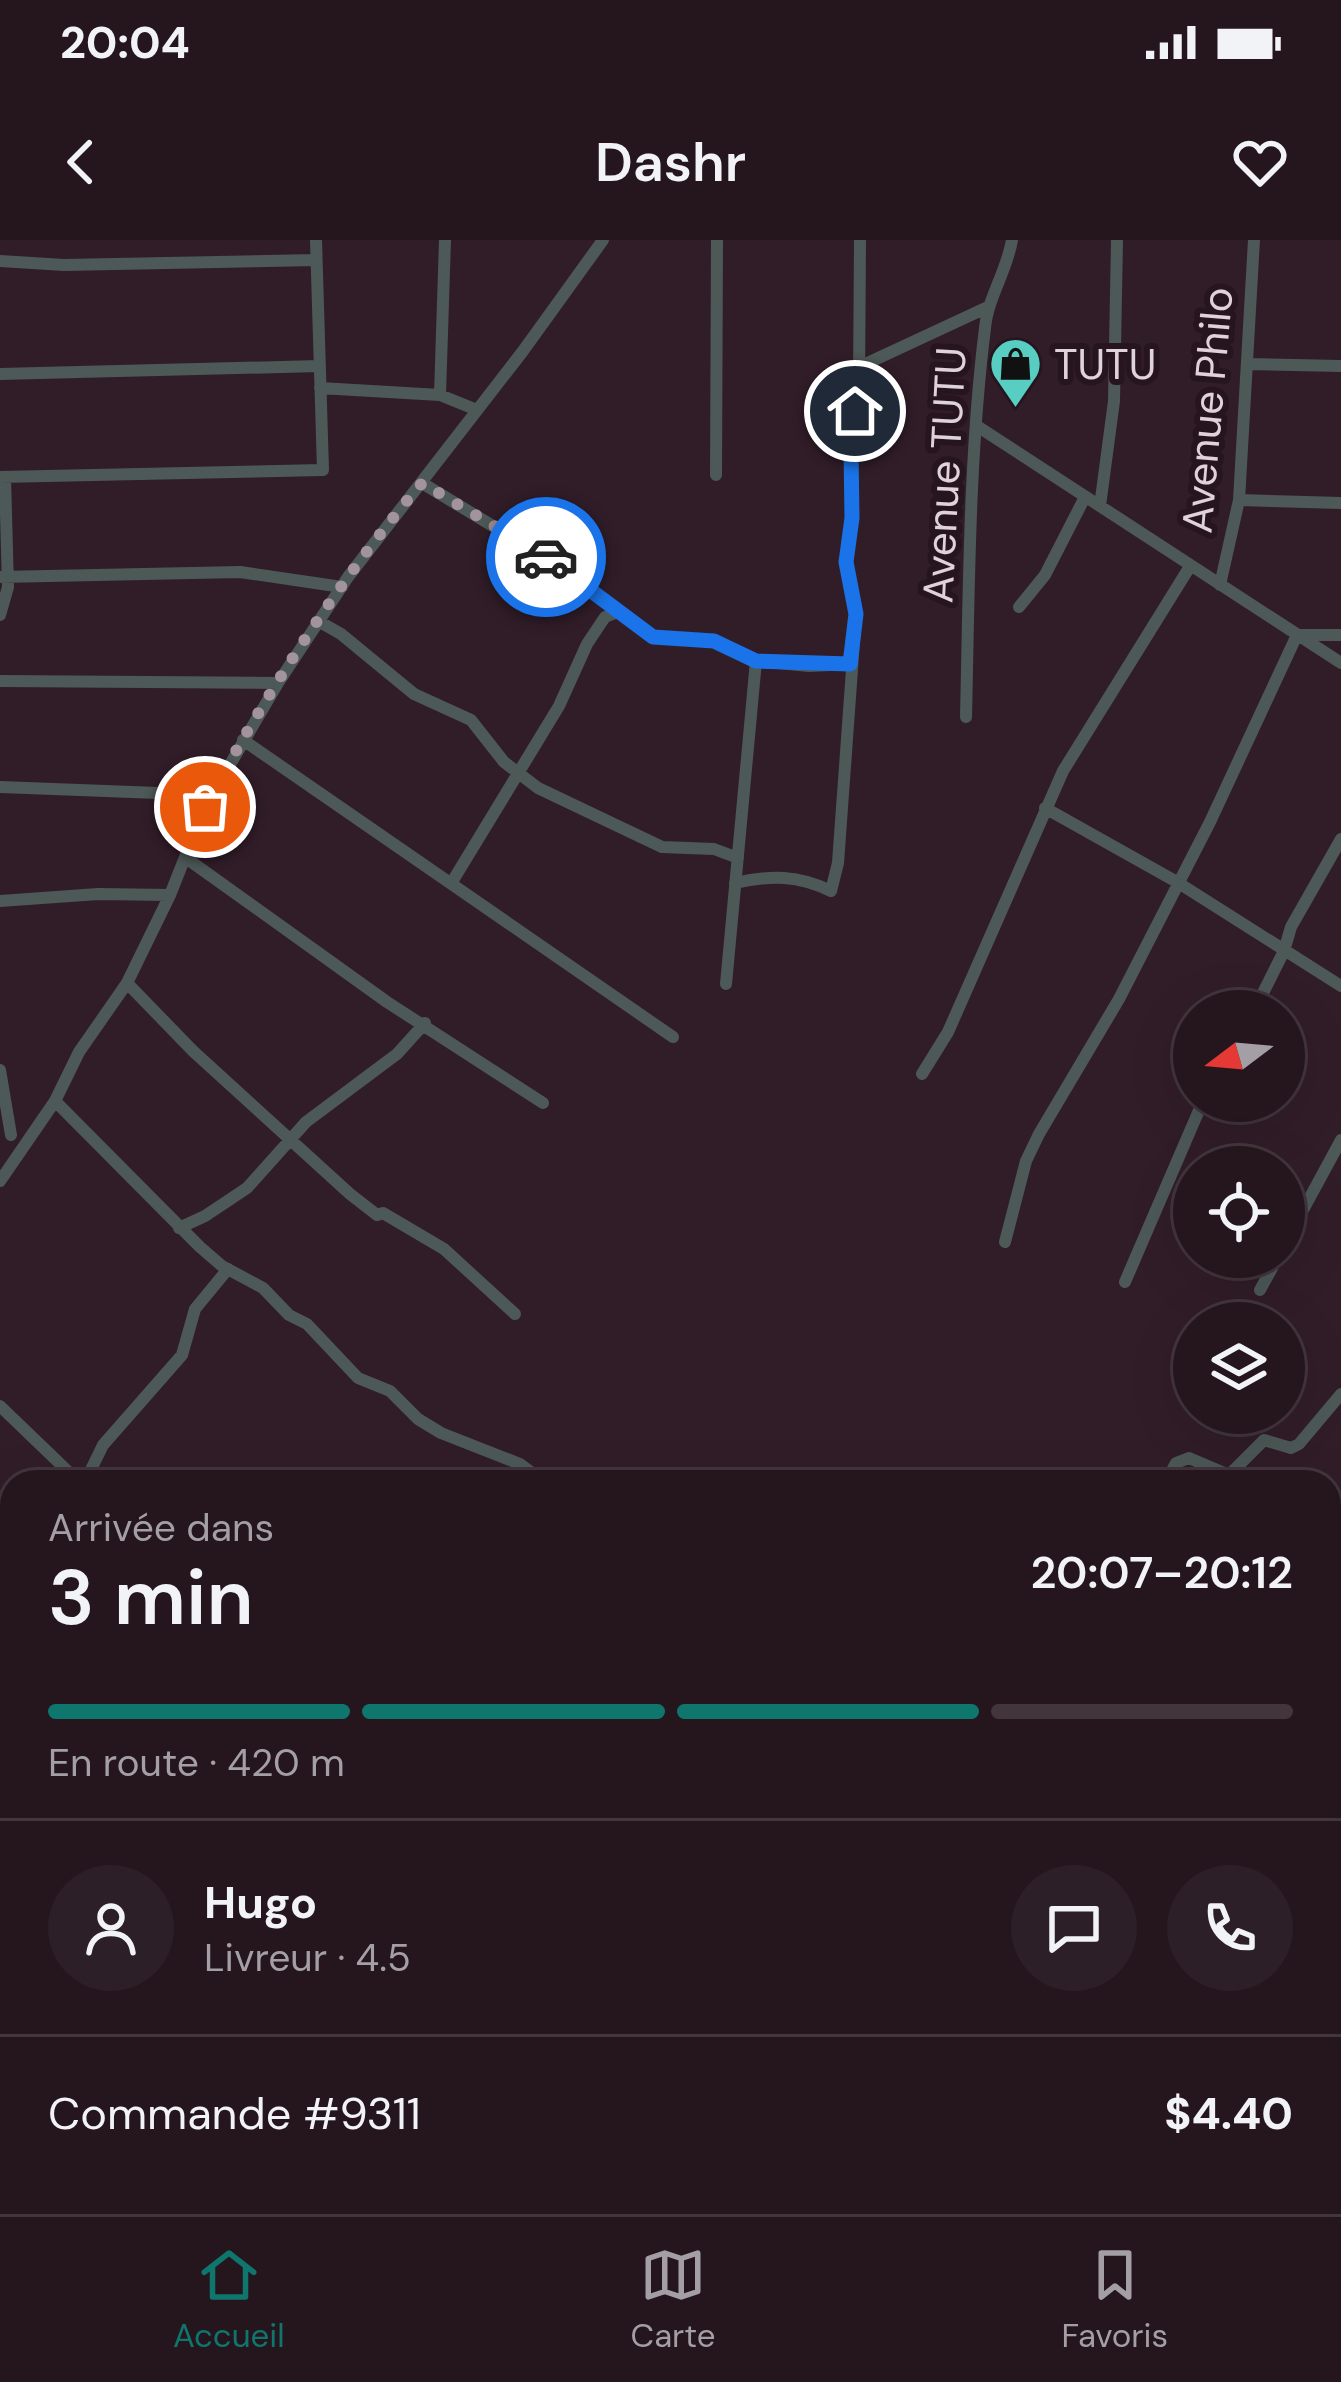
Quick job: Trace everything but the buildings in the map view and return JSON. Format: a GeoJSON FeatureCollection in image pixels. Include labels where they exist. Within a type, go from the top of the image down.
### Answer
{"type":"FeatureCollection","features":[{"type":"Feature","properties":{"kind":"street"},"geometry":{"type":"LineString","coordinates":[[0,615],[8,587],[3,577],[3,477],[323,470],[316,240]]}},
{"type":"Feature","properties":{"kind":"street"},"geometry":{"type":"LineString","coordinates":[[440,395],[445,240]]}},
{"type":"Feature","properties":{"kind":"street"},"geometry":{"type":"LineString","coordinates":[[0,1181],[55,1101],[79,1052],[128,983],[211,795],[278,683],[342,587],[603,240]]}},
{"type":"Feature","properties":{"kind":"street"},"geometry":{"type":"LineString","coordinates":[[716,475],[717,240]]}},
{"type":"Feature","properties":{"kind":"street"},"geometry":{"type":"LineString","coordinates":[[735,883],[770,876],[806,879],[831,891],[838,863],[856,614],[846,562],[859,368],[860,240]]}},
{"type":"Feature","properties":{"kind":"street","name":"Avenue TUTU"},"geometry":{"type":"LineString","coordinates":[[966,717],[977,426],[988,307],[1012,240]]}},
{"type":"Feature","properties":{"kind":"street"},"geometry":{"type":"LineString","coordinates":[[1100,506],[1114,401],[1117,240]]}},
{"type":"Feature","properties":{"kind":"street","name":"Avenue Philo"},"geometry":{"type":"LineString","coordinates":[[1220,585],[1239,500],[1255,240]]}},
{"type":"Feature","properties":{"kind":"street"},"geometry":{"type":"LineString","coordinates":[[0,260],[64,265],[316,260]]}},
{"type":"Feature","properties":{"kind":"street"},"geometry":{"type":"LineString","coordinates":[[859,368],[988,307]]}},
{"type":"Feature","properties":{"kind":"street"},"geometry":{"type":"LineString","coordinates":[[1247,364],[1341,366]]}},
{"type":"Feature","properties":{"kind":"street"},"geometry":{"type":"LineString","coordinates":[[0,374],[319,366]]}},
{"type":"Feature","properties":{"kind":"street"},"geometry":{"type":"LineString","coordinates":[[320,388],[440,395],[477,410]]}},
{"type":"Feature","properties":{"kind":"street"},"geometry":{"type":"LineString","coordinates":[[977,426],[1341,663]]}},
{"type":"Feature","properties":{"kind":"street"},"geometry":{"type":"LineString","coordinates":[[422,483],[531,545],[653,637],[714,641],[756,661],[850,664]]}},
{"type":"Feature","properties":{"kind":"street"},"geometry":{"type":"LineString","coordinates":[[1019,607],[1045,575],[1084,497]]}},
{"type":"Feature","properties":{"kind":"street"},"geometry":{"type":"LineString","coordinates":[[1239,500],[1341,503]]}},
{"type":"Feature","properties":{"kind":"street"},"geometry":{"type":"LineString","coordinates":[[922,1074],[948,1032],[1063,771],[1189,568]]}},
{"type":"Feature","properties":{"kind":"street"},"geometry":{"type":"LineString","coordinates":[[3,577],[240,572],[342,587]]}},
{"type":"Feature","properties":{"kind":"street"},"geometry":{"type":"LineString","coordinates":[[452,882],[559,706],[586,644],[605,617],[618,612]]}},
{"type":"Feature","properties":{"kind":"street"},"geometry":{"type":"LineString","coordinates":[[320,622],[414,694],[471,720],[504,763],[538,788],[662,848],[714,849],[738,858]]}},
{"type":"Feature","properties":{"kind":"street"},"geometry":{"type":"LineString","coordinates":[[1297,634],[1341,635]]}},
{"type":"Feature","properties":{"kind":"street"},"geometry":{"type":"LineString","coordinates":[[1005,1242],[1026,1161],[1119,999],[1210,822],[1297,634]]}},
{"type":"Feature","properties":{"kind":"street"},"geometry":{"type":"LineString","coordinates":[[726,984],[756,661]]}},
{"type":"Feature","properties":{"kind":"street"},"geometry":{"type":"LineString","coordinates":[[0,681],[278,683]]}},
{"type":"Feature","properties":{"kind":"street"},"geometry":{"type":"LineString","coordinates":[[243,740],[674,1037]]}},
{"type":"Feature","properties":{"kind":"street"},"geometry":{"type":"LineString","coordinates":[[0,788],[211,795]]}},
{"type":"Feature","properties":{"kind":"street"},"geometry":{"type":"LineString","coordinates":[[1046,808],[1178,883],[1341,986]]}},
{"type":"Feature","properties":{"kind":"street"},"geometry":{"type":"LineString","coordinates":[[1264,990],[1292,927],[1341,839]]}},
{"type":"Feature","properties":{"kind":"street"},"geometry":{"type":"LineString","coordinates":[[186,858],[387,1002],[543,1102]]}},
{"type":"Feature","properties":{"kind":"street"},"geometry":{"type":"LineString","coordinates":[[0,901],[98,894],[170,896]]}},
{"type":"Feature","properties":{"kind":"street"},"geometry":{"type":"LineString","coordinates":[[128,983],[290,1140],[377,1215],[383,1213],[444,1249],[514,1314]]}},
{"type":"Feature","properties":{"kind":"street"},"geometry":{"type":"LineString","coordinates":[[179,1228],[247,1188],[317,1113],[397,1054],[425,1023]]}},
{"type":"Feature","properties":{"kind":"street"},"geometry":{"type":"LineString","coordinates":[[0,1070],[6,1134],[30,1136]]}},
{"type":"Feature","properties":{"kind":"street"},"geometry":{"type":"LineString","coordinates":[[55,1101],[179,1228],[307,1324],[358,1378],[390,1391],[418,1419],[453,1439],[528,1470]]}},
{"type":"Feature","properties":{"kind":"street"},"geometry":{"type":"LineString","coordinates":[[1125,1282],[1194,1122]]}},
{"type":"Feature","properties":{"kind":"street"},"geometry":{"type":"LineString","coordinates":[[1305,1206],[1341,1140]]}},
{"type":"Feature","properties":{"kind":"street"},"geometry":{"type":"LineString","coordinates":[[89,1470],[104,1445],[182,1355],[195,1309],[228,1269]]}},
{"type":"Feature","properties":{"kind":"street"},"geometry":{"type":"LineString","coordinates":[[1260,1289],[1266,1278]]}},
{"type":"Feature","properties":{"kind":"street"},"geometry":{"type":"LineString","coordinates":[[1233,1470],[1264,1440],[1291,1448],[1299,1444],[1341,1394]]}},
{"type":"Feature","properties":{"kind":"street"},"geometry":{"type":"LineString","coordinates":[[0,1406],[69,1470]]}},
{"type":"Feature","properties":{"kind":"street"},"geometry":{"type":"LineString","coordinates":[[1172,1470],[1176,1462],[1189,1458],[1219,1470]]}},
{"type":"Feature","properties":{"kind":"way so far"},"geometry":{"type":"LineString","coordinates":[[205,807],[348,577],[422,483],[546,557]]}},
{"type":"Feature","properties":{"kind":"place","name":"TUTU"},"geometry":{"type":"Point","coordinates":[1015,410]}},
{"type":"Feature","properties":{"kind":"route"},"geometry":{"type":"LineString","coordinates":[[546,557],[653,637],[714,641],[756,661],[850,664],[856,614],[846,562],[855,411]]}}]}
